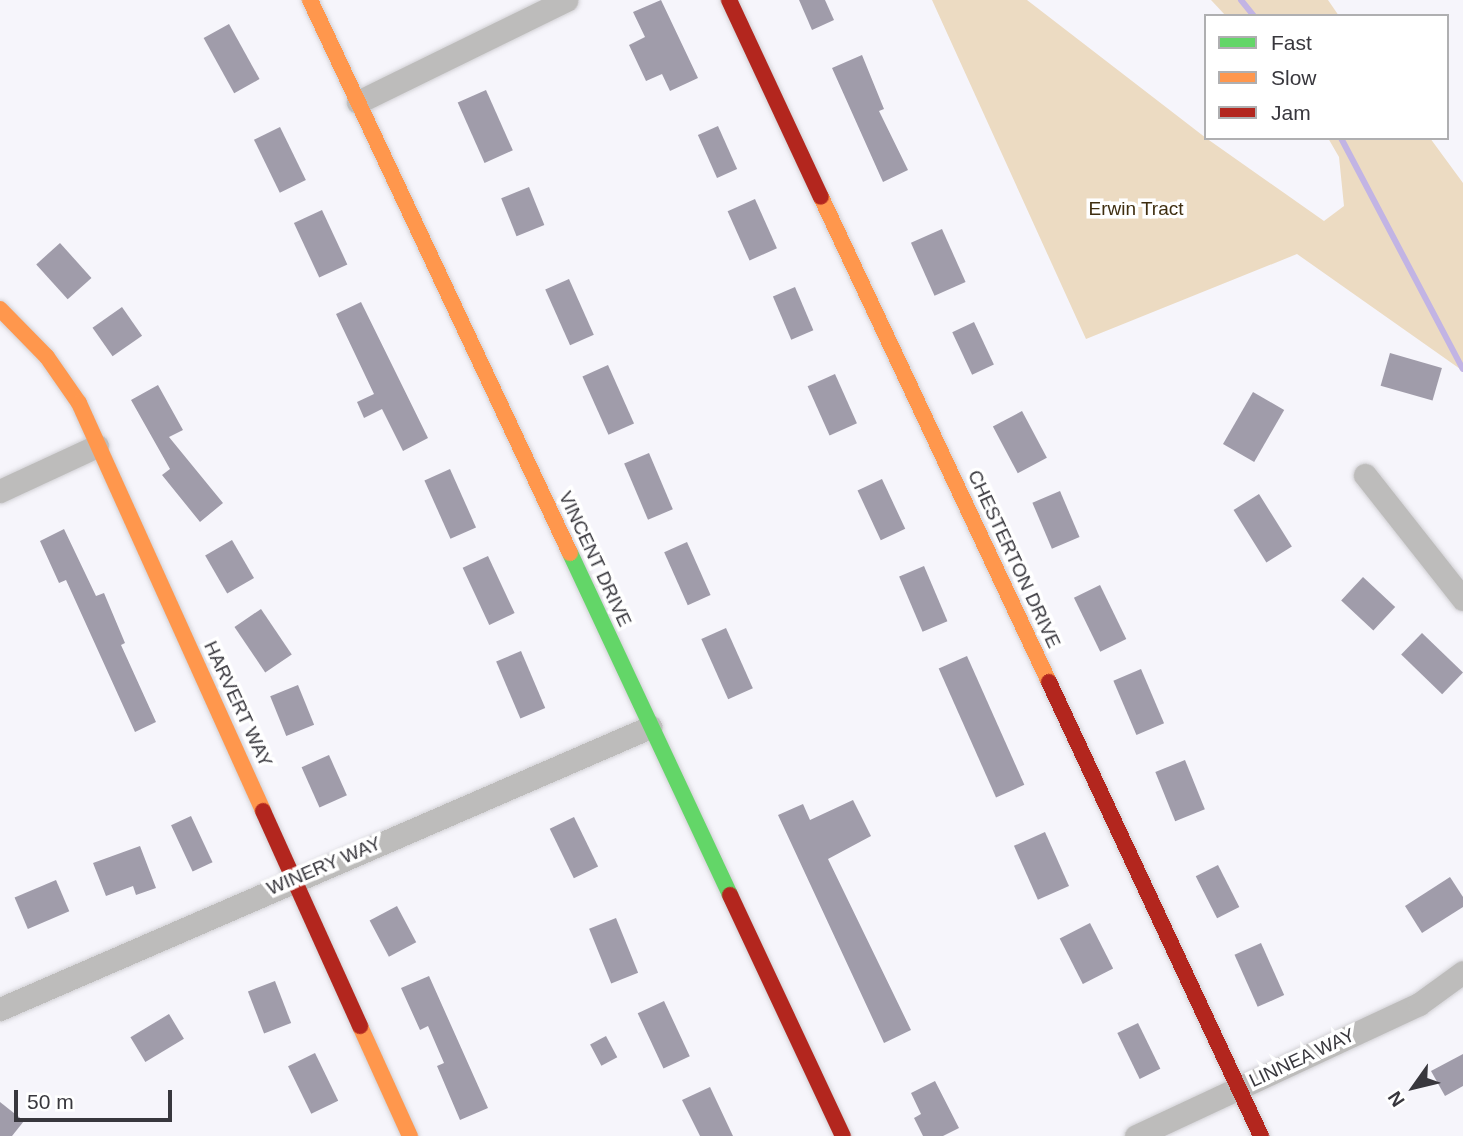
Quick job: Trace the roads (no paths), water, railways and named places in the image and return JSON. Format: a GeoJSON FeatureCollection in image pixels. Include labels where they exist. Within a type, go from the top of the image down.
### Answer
{"type":"FeatureCollection","features":[{"type":"Feature","properties":{"kind":"street","name":"VINCENT DRIVE"},"geometry":{"type":"LineString","coordinates":[[310,0],[843,1136]]}},
{"type":"Feature","properties":{"kind":"street"},"geometry":{"type":"LineString","coordinates":[[358,102],[566,0]]}},
{"type":"Feature","properties":{"kind":"street","name":"CHESTERTON DRIVE"},"geometry":{"type":"LineString","coordinates":[[729,0],[1261,1136]]}},
{"type":"Feature","properties":{"kind":"street","name":"HARVERT WAY"},"geometry":{"type":"LineString","coordinates":[[0,309],[47,357],[79,404],[410,1136]]}},
{"type":"Feature","properties":{"kind":"street"},"geometry":{"type":"LineString","coordinates":[[0,491],[97,446]]}},
{"type":"Feature","properties":{"kind":"street"},"geometry":{"type":"LineString","coordinates":[[1365,475],[1463,599]]}},
{"type":"Feature","properties":{"kind":"street","name":"WINERY WAY"},"geometry":{"type":"LineString","coordinates":[[0,1009],[295,878],[650,727]]}},
{"type":"Feature","properties":{"kind":"street","name":"LINNEA WAY"},"geometry":{"type":"LineString","coordinates":[[1136,1136],[1419,1004],[1463,972]]}},
{"type":"Feature","properties":{"kind":"waterway"},"geometry":{"type":"LineString","coordinates":[[1241,0],[1252,14]]}},
{"type":"Feature","properties":{"kind":"waterway"},"geometry":{"type":"LineString","coordinates":[[1342,140],[1463,369]]}},
{"type":"Feature","properties":{"kind":"park label","name":"Erwin Tract"},"geometry":{"type":"Point","coordinates":[1136,209]}}]}
